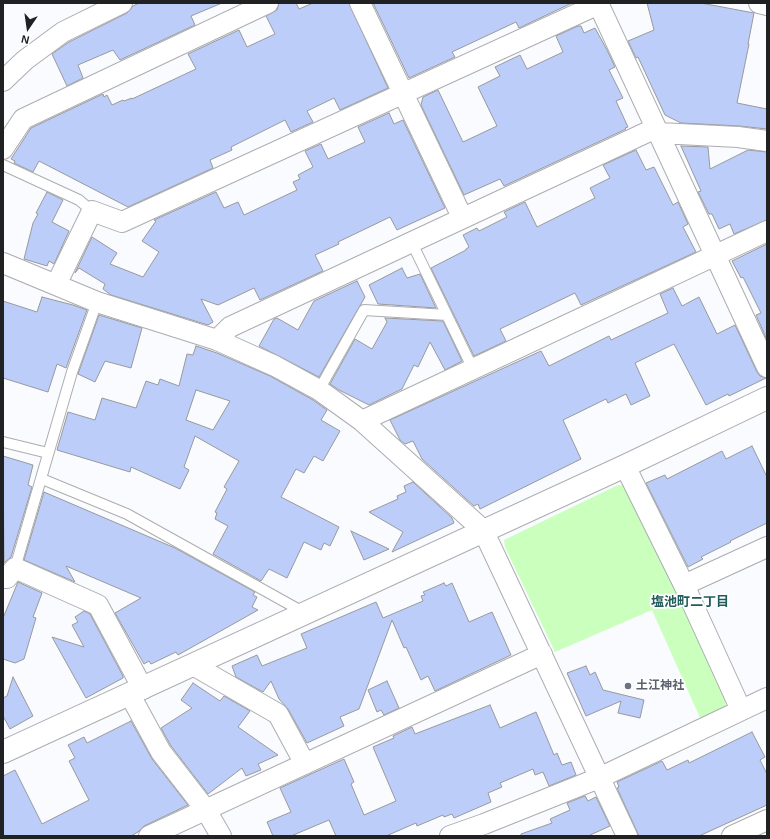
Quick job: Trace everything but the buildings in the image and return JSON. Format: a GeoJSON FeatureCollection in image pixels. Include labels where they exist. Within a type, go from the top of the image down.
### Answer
{"type":"FeatureCollection","features":[{"type":"Feature","properties":{"kind":"street"},"geometry":{"type":"LineString","coordinates":[[3,81],[24,60],[63,32],[122,3]]}},
{"type":"Feature","properties":{"kind":"street"},"geometry":{"type":"LineString","coordinates":[[3,149],[23,119],[268,3]]}},
{"type":"Feature","properties":{"kind":"street"},"geometry":{"type":"LineString","coordinates":[[360,3],[462,217]]}},
{"type":"Feature","properties":{"kind":"street"},"geometry":{"type":"LineString","coordinates":[[759,3],[767,5]]}},
{"type":"Feature","properties":{"kind":"street"},"geometry":{"type":"LineString","coordinates":[[56,285],[92,211],[122,222],[598,4],[767,367]]}},
{"type":"Feature","properties":{"kind":"street"},"geometry":{"type":"LineString","coordinates":[[217,340],[230,327],[462,217],[657,130],[767,141]]}},
{"type":"Feature","properties":{"kind":"street"},"geometry":{"type":"LineString","coordinates":[[362,421],[767,231]]}},
{"type":"Feature","properties":{"kind":"street"},"geometry":{"type":"LineString","coordinates":[[3,263],[97,302],[217,340],[275,366],[319,390],[362,421],[483,530],[626,836]]}},
{"type":"Feature","properties":{"kind":"street"},"geometry":{"type":"LineString","coordinates":[[4,748],[136,692],[483,530],[625,466],[767,398]]}},
{"type":"Feature","properties":{"kind":"street"},"geometry":{"type":"LineString","coordinates":[[625,466],[684,585],[741,710]]}},
{"type":"Feature","properties":{"kind":"street"},"geometry":{"type":"LineString","coordinates":[[684,585],[767,547]]}},
{"type":"Feature","properties":{"kind":"street"},"geometry":{"type":"LineString","coordinates":[[7,579],[98,605],[136,692],[160,752],[206,810],[220,836]]}},
{"type":"Feature","properties":{"kind":"street"},"geometry":{"type":"LineString","coordinates":[[150,836],[542,654]]}},
{"type":"Feature","properties":{"kind":"street"},"geometry":{"type":"LineString","coordinates":[[193,665],[278,714],[305,764]]}},
{"type":"Feature","properties":{"kind":"street"},"geometry":{"type":"LineString","coordinates":[[450,836],[599,778],[767,698]]}},
{"type":"Feature","properties":{"kind":"street"},"geometry":{"type":"LineString","coordinates":[[732,836],[767,820]]}},
{"type":"Feature","properties":{"kind":"lane"},"geometry":{"type":"LineString","coordinates":[[3,165],[79,200],[92,211]]}},
{"type":"Feature","properties":{"kind":"lane"},"geometry":{"type":"LineString","coordinates":[[411,241],[473,369]]}},
{"type":"Feature","properties":{"kind":"lane"},"geometry":{"type":"LineString","coordinates":[[7,579],[42,479],[48,453],[72,372],[97,302]]}},
{"type":"Feature","properties":{"kind":"lane"},"geometry":{"type":"LineString","coordinates":[[319,390],[364,310],[447,315]]}},
{"type":"Feature","properties":{"kind":"lane"},"geometry":{"type":"LineString","coordinates":[[3,442],[48,453]]}},
{"type":"Feature","properties":{"kind":"lane"},"geometry":{"type":"LineString","coordinates":[[42,479],[128,514],[305,613]]}},
{"type":"Feature","properties":{"kind":"green space"},"geometry":{"type":"Polygon","coordinates":[[[618,485],[628,486],[726,697],[725,708],[701,720],[652,610],[555,652],[505,547],[504,540],[618,485]]]}},
{"type":"Feature","properties":{"kind":"place","name":"土江神社"},"geometry":{"type":"Point","coordinates":[628,686]}},
{"type":"Feature","properties":{"kind":"district","name":"塩池町二丁目"},"geometry":{"type":"Point","coordinates":[690,602]}}]}
